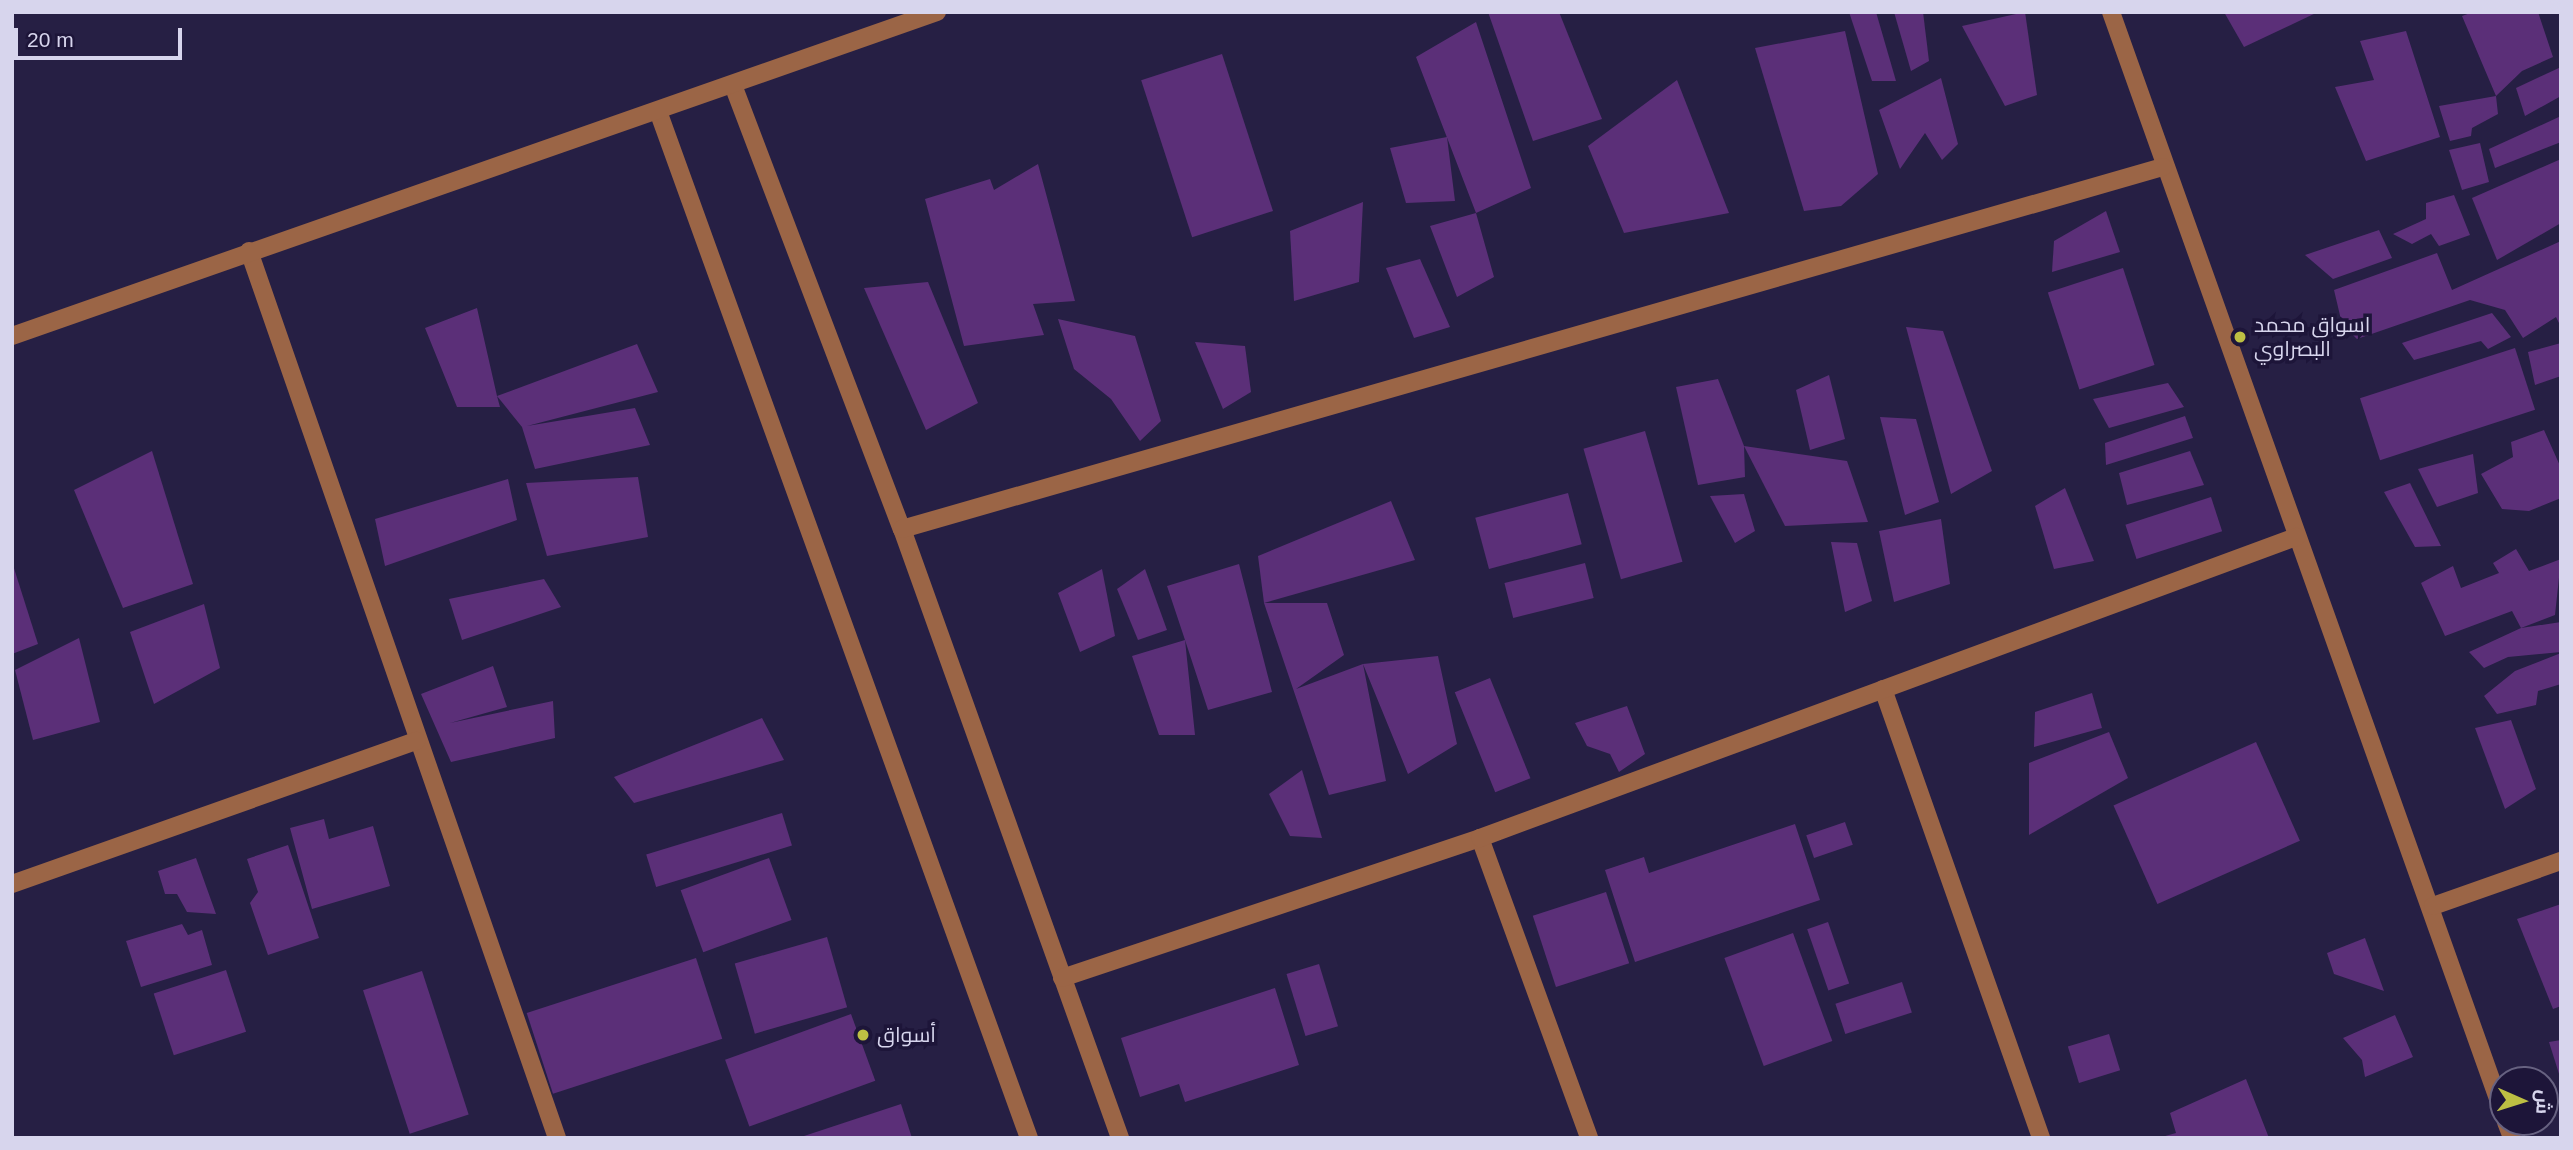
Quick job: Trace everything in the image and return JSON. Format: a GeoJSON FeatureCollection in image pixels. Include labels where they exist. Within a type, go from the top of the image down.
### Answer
{"type":"FeatureCollection","features":[{"type":"Feature","properties":{"kind":"street"},"geometry":{"type":"LineString","coordinates":[[12,336],[937,12]]}},
{"type":"Feature","properties":{"kind":"street"},"geometry":{"type":"LineString","coordinates":[[2111,12],[2163,167],[2296,537],[2433,905],[2489,1071]]}},
{"type":"Feature","properties":{"kind":"street"},"geometry":{"type":"LineString","coordinates":[[733,85],[902,529],[1120,1138]]}},
{"type":"Feature","properties":{"kind":"street"},"geometry":{"type":"LineString","coordinates":[[658,111],[1029,1138]]}},
{"type":"Feature","properties":{"kind":"street"},"geometry":{"type":"LineString","coordinates":[[902,529],[2163,167]]}},
{"type":"Feature","properties":{"kind":"street"},"geometry":{"type":"LineString","coordinates":[[249,251],[416,741],[557,1138]]}},
{"type":"Feature","properties":{"kind":"street"},"geometry":{"type":"LineString","coordinates":[[1062,978],[1480,838],[2296,537]]}},
{"type":"Feature","properties":{"kind":"street"},"geometry":{"type":"LineString","coordinates":[[1883,689],[2042,1138]]}},
{"type":"Feature","properties":{"kind":"street"},"geometry":{"type":"LineString","coordinates":[[12,884],[416,741]]}},
{"type":"Feature","properties":{"kind":"street"},"geometry":{"type":"LineString","coordinates":[[1480,838],[1589,1138]]}},
{"type":"Feature","properties":{"kind":"street"},"geometry":{"type":"LineString","coordinates":[[2433,905],[2561,861]]}},
{"type":"Feature","properties":{"kind":"building"},"geometry":{"type":"Polygon","coordinates":[[[1488,12],[1559,12],[1602,119],[1533,141],[1488,12]]]}},
{"type":"Feature","properties":{"kind":"building"},"geometry":{"type":"Polygon","coordinates":[[[1849,12],[1876,12],[1896,81],[1872,81],[1849,12]]]}},
{"type":"Feature","properties":{"kind":"building"},"geometry":{"type":"Polygon","coordinates":[[[1894,12],[1923,12],[1929,61],[1911,71],[1894,12]]]}},
{"type":"Feature","properties":{"kind":"building"},"geometry":{"type":"Polygon","coordinates":[[[2025,12],[2037,95],[2005,106],[1962,26],[2025,12]]]}},
{"type":"Feature","properties":{"kind":"building"},"geometry":{"type":"Polygon","coordinates":[[[2224,12],[2318,12],[2244,47],[2224,12]]]}},
{"type":"Feature","properties":{"kind":"building"},"geometry":{"type":"Polygon","coordinates":[[[2473,12],[2538,12],[2553,57],[2522,71],[2496,96],[2462,16],[2473,12]]]}},
{"type":"Feature","properties":{"kind":"building"},"geometry":{"type":"Polygon","coordinates":[[[1476,22],[1531,188],[1476,213],[1416,57],[1476,22]]]}},
{"type":"Feature","properties":{"kind":"building"},"geometry":{"type":"Polygon","coordinates":[[[1845,31],[1878,174],[1841,206],[1804,211],[1755,48],[1845,31]]]}},
{"type":"Feature","properties":{"kind":"building"},"geometry":{"type":"Polygon","coordinates":[[[2406,31],[2440,137],[2366,161],[2335,87],[2374,80],[2360,41],[2406,31]]]}},
{"type":"Feature","properties":{"kind":"building"},"geometry":{"type":"Polygon","coordinates":[[[1222,54],[1273,211],[1192,237],[1141,80],[1222,54]]]}},
{"type":"Feature","properties":{"kind":"building"},"geometry":{"type":"Polygon","coordinates":[[[2561,67],[2561,96],[2525,116],[2516,88],[2561,67]]]}},
{"type":"Feature","properties":{"kind":"building"},"geometry":{"type":"Polygon","coordinates":[[[1941,78],[1958,144],[1942,160],[1925,133],[1900,169],[1879,110],[1941,78]]]}},
{"type":"Feature","properties":{"kind":"building"},"geometry":{"type":"Polygon","coordinates":[[[1677,80],[1729,213],[1624,233],[1588,146],[1677,80]]]}},
{"type":"Feature","properties":{"kind":"building"},"geometry":{"type":"Polygon","coordinates":[[[2496,96],[2498,114],[2472,128],[2471,136],[2450,141],[2439,106],[2496,96]]]}},
{"type":"Feature","properties":{"kind":"building"},"geometry":{"type":"Polygon","coordinates":[[[2561,116],[2561,142],[2495,168],[2489,149],[2561,116]]]}},
{"type":"Feature","properties":{"kind":"building"},"geometry":{"type":"Polygon","coordinates":[[[1447,137],[1455,201],[1406,203],[1390,148],[1447,137]]]}},
{"type":"Feature","properties":{"kind":"building"},"geometry":{"type":"Polygon","coordinates":[[[2480,143],[2489,182],[2462,190],[2449,150],[2480,143]]]}},
{"type":"Feature","properties":{"kind":"building"},"geometry":{"type":"Polygon","coordinates":[[[2561,159],[2561,223],[2497,260],[2472,198],[2561,159]]]}},
{"type":"Feature","properties":{"kind":"building"},"geometry":{"type":"Polygon","coordinates":[[[1038,164],[1075,301],[1033,304],[1044,335],[964,346],[925,199],[990,179],[994,190],[1038,164]]]}},
{"type":"Feature","properties":{"kind":"building"},"geometry":{"type":"Polygon","coordinates":[[[2454,195],[2470,235],[2439,246],[2431,234],[2412,244],[2393,234],[2426,219],[2426,203],[2454,195]]]}},
{"type":"Feature","properties":{"kind":"building"},"geometry":{"type":"Polygon","coordinates":[[[1363,202],[1359,282],[1294,301],[1290,231],[1363,202]]]}},
{"type":"Feature","properties":{"kind":"building"},"geometry":{"type":"Polygon","coordinates":[[[2106,211],[2120,252],[2052,272],[2054,241],[2106,211]]]}},
{"type":"Feature","properties":{"kind":"building"},"geometry":{"type":"Polygon","coordinates":[[[1476,213],[1494,277],[1457,297],[1430,226],[1476,213]]]}},
{"type":"Feature","properties":{"kind":"building"},"geometry":{"type":"Polygon","coordinates":[[[2379,230],[2392,258],[2333,279],[2305,255],[2379,230]]]}},
{"type":"Feature","properties":{"kind":"building"},"geometry":{"type":"Polygon","coordinates":[[[2561,241],[2561,327],[2556,317],[2523,338],[2505,310],[2470,300],[2357,339],[2342,324],[2334,290],[2437,253],[2452,290],[2561,241]]]}},
{"type":"Feature","properties":{"kind":"building"},"geometry":{"type":"Polygon","coordinates":[[[1420,259],[1450,327],[1414,338],[1386,268],[1420,259]]]}},
{"type":"Feature","properties":{"kind":"building"},"geometry":{"type":"Polygon","coordinates":[[[2123,268],[2155,365],[2079,389],[2048,292],[2123,268]]]}},
{"type":"Feature","properties":{"kind":"building"},"geometry":{"type":"Polygon","coordinates":[[[928,282],[978,403],[926,430],[864,288],[928,282]]]}},
{"type":"Feature","properties":{"kind":"building"},"geometry":{"type":"Polygon","coordinates":[[[477,308],[500,407],[457,407],[425,328],[477,308]]]}},
{"type":"Feature","properties":{"kind":"building"},"geometry":{"type":"Polygon","coordinates":[[[2492,313],[2511,337],[2488,349],[2481,341],[2414,360],[2402,343],[2492,313]]]}},
{"type":"Feature","properties":{"kind":"building"},"geometry":{"type":"Polygon","coordinates":[[[1058,319],[1135,336],[1161,421],[1140,441],[1111,399],[1074,369],[1058,319]]]}},
{"type":"Feature","properties":{"kind":"building"},"geometry":{"type":"Polygon","coordinates":[[[1906,327],[1943,331],[1992,471],[1951,494],[1906,327]]]}},
{"type":"Feature","properties":{"kind":"building"},"geometry":{"type":"Polygon","coordinates":[[[1195,342],[1245,346],[1251,392],[1223,409],[1195,342]]]}},
{"type":"Feature","properties":{"kind":"building"},"geometry":{"type":"Polygon","coordinates":[[[2561,343],[2561,376],[2535,385],[2528,352],[2561,343]]]}},
{"type":"Feature","properties":{"kind":"building"},"geometry":{"type":"Polygon","coordinates":[[[637,344],[658,392],[527,426],[635,408],[650,445],[535,469],[522,427],[497,396],[637,344]]]}},
{"type":"Feature","properties":{"kind":"building"},"geometry":{"type":"Polygon","coordinates":[[[2515,348],[2535,410],[2380,460],[2360,398],[2515,348]]]}},
{"type":"Feature","properties":{"kind":"building"},"geometry":{"type":"Polygon","coordinates":[[[1829,375],[1845,439],[1810,450],[1796,390],[1829,375]]]}},
{"type":"Feature","properties":{"kind":"building"},"geometry":{"type":"Polygon","coordinates":[[[1718,379],[1744,446],[1745,477],[1698,485],[1676,387],[1718,379]]]}},
{"type":"Feature","properties":{"kind":"building"},"geometry":{"type":"Polygon","coordinates":[[[2168,383],[2184,407],[2109,428],[2093,399],[2168,383]]]}},
{"type":"Feature","properties":{"kind":"building"},"geometry":{"type":"Polygon","coordinates":[[[2185,416],[2193,438],[2106,465],[2105,443],[2185,416]]]}},
{"type":"Feature","properties":{"kind":"building"},"geometry":{"type":"Polygon","coordinates":[[[1880,417],[1916,419],[1939,502],[1905,515],[1880,417]]]}},
{"type":"Feature","properties":{"kind":"building"},"geometry":{"type":"Polygon","coordinates":[[[2544,430],[2561,468],[2561,498],[2529,511],[2502,509],[2481,474],[2513,457],[2511,442],[2544,430]]]}},
{"type":"Feature","properties":{"kind":"building"},"geometry":{"type":"Polygon","coordinates":[[[1645,431],[1682,562],[1621,579],[1583,449],[1645,431]]]}},
{"type":"Feature","properties":{"kind":"building"},"geometry":{"type":"Polygon","coordinates":[[[1744,446],[1847,461],[1868,522],[1785,526],[1744,446]]]}},
{"type":"Feature","properties":{"kind":"building"},"geometry":{"type":"Polygon","coordinates":[[[152,451],[193,584],[123,608],[74,490],[152,451]]]}},
{"type":"Feature","properties":{"kind":"building"},"geometry":{"type":"Polygon","coordinates":[[[2190,451],[2204,485],[2127,505],[2119,473],[2190,451]]]}},
{"type":"Feature","properties":{"kind":"building"},"geometry":{"type":"Polygon","coordinates":[[[2473,454],[2478,493],[2437,507],[2418,469],[2473,454]]]}},
{"type":"Feature","properties":{"kind":"building"},"geometry":{"type":"Polygon","coordinates":[[[638,477],[648,537],[547,556],[526,483],[638,477]]]}},
{"type":"Feature","properties":{"kind":"building"},"geometry":{"type":"Polygon","coordinates":[[[508,479],[517,520],[385,566],[375,519],[508,479]]]}},
{"type":"Feature","properties":{"kind":"building"},"geometry":{"type":"Polygon","coordinates":[[[2410,483],[2441,546],[2415,547],[2384,492],[2410,483]]]}},
{"type":"Feature","properties":{"kind":"building"},"geometry":{"type":"Polygon","coordinates":[[[2065,488],[2094,561],[2054,569],[2035,506],[2065,488]]]}},
{"type":"Feature","properties":{"kind":"building"},"geometry":{"type":"Polygon","coordinates":[[[1568,493],[1582,544],[1489,569],[1475,518],[1568,493]]]}},
{"type":"Feature","properties":{"kind":"building"},"geometry":{"type":"Polygon","coordinates":[[[1744,494],[1755,531],[1735,543],[1710,496],[1744,494]]]}},
{"type":"Feature","properties":{"kind":"building"},"geometry":{"type":"Polygon","coordinates":[[[2211,497],[2222,531],[2137,559],[2125,525],[2211,497]]]}},
{"type":"Feature","properties":{"kind":"building"},"geometry":{"type":"Polygon","coordinates":[[[1391,501],[1415,560],[1264,603],[1258,556],[1391,501]]]}},
{"type":"Feature","properties":{"kind":"building"},"geometry":{"type":"Polygon","coordinates":[[[1941,519],[1950,584],[1894,602],[1879,531],[1941,519]]]}},
{"type":"Feature","properties":{"kind":"building"},"geometry":{"type":"Polygon","coordinates":[[[1831,542],[1857,543],[1872,601],[1845,612],[1831,542]]]}},
{"type":"Feature","properties":{"kind":"building"},"geometry":{"type":"Polygon","coordinates":[[[2516,549],[2529,571],[2561,559],[2555,615],[2521,628],[2512,611],[2445,636],[2421,583],[2453,566],[2461,588],[2499,573],[2493,563],[2516,549]]]}},
{"type":"Feature","properties":{"kind":"building"},"geometry":{"type":"Polygon","coordinates":[[[12,562],[38,644],[12,654],[12,562]]]}},
{"type":"Feature","properties":{"kind":"building"},"geometry":{"type":"Polygon","coordinates":[[[1585,563],[1594,598],[1513,618],[1504,583],[1585,563]]]}},
{"type":"Feature","properties":{"kind":"building"},"geometry":{"type":"Polygon","coordinates":[[[1239,564],[1272,692],[1208,710],[1167,586],[1239,564]]]}},
{"type":"Feature","properties":{"kind":"building"},"geometry":{"type":"Polygon","coordinates":[[[1102,569],[1115,636],[1080,652],[1058,593],[1102,569]]]}},
{"type":"Feature","properties":{"kind":"building"},"geometry":{"type":"Polygon","coordinates":[[[1145,569],[1167,630],[1138,640],[1117,589],[1145,569]]]}},
{"type":"Feature","properties":{"kind":"building"},"geometry":{"type":"Polygon","coordinates":[[[544,579],[561,607],[462,640],[449,599],[544,579]]]}},
{"type":"Feature","properties":{"kind":"building"},"geometry":{"type":"Polygon","coordinates":[[[1264,603],[1327,603],[1344,655],[1296,689],[1363,664],[1386,781],[1329,795],[1264,603]]]}},
{"type":"Feature","properties":{"kind":"building"},"geometry":{"type":"Polygon","coordinates":[[[204,604],[220,668],[154,704],[130,632],[204,604]]]}},
{"type":"Feature","properties":{"kind":"building"},"geometry":{"type":"Polygon","coordinates":[[[2561,622],[2561,652],[2508,657],[2484,668],[2469,652],[2521,628],[2561,622]]]}},
{"type":"Feature","properties":{"kind":"building"},"geometry":{"type":"Polygon","coordinates":[[[79,638],[100,722],[33,740],[15,670],[79,638]]]}},
{"type":"Feature","properties":{"kind":"building"},"geometry":{"type":"Polygon","coordinates":[[[1185,640],[1195,735],[1159,735],[1132,656],[1185,640]]]}},
{"type":"Feature","properties":{"kind":"building"},"geometry":{"type":"Polygon","coordinates":[[[2561,653],[2561,684],[2538,691],[2536,705],[2497,714],[2484,696],[2515,671],[2561,653]]]}},
{"type":"Feature","properties":{"kind":"building"},"geometry":{"type":"Polygon","coordinates":[[[1438,656],[1457,744],[1408,774],[1363,664],[1438,656]]]}},
{"type":"Feature","properties":{"kind":"building"},"geometry":{"type":"Polygon","coordinates":[[[493,666],[507,707],[450,723],[553,701],[555,738],[451,762],[421,694],[493,666]]]}},
{"type":"Feature","properties":{"kind":"building"},"geometry":{"type":"Polygon","coordinates":[[[1490,678],[1530,778],[1495,792],[1455,692],[1490,678]]]}},
{"type":"Feature","properties":{"kind":"building"},"geometry":{"type":"Polygon","coordinates":[[[2092,693],[2102,728],[2034,747],[2035,712],[2092,693]]]}},
{"type":"Feature","properties":{"kind":"building"},"geometry":{"type":"Polygon","coordinates":[[[1627,706],[1645,754],[1619,772],[1610,754],[1587,746],[1575,723],[1627,706]]]}},
{"type":"Feature","properties":{"kind":"building"},"geometry":{"type":"Polygon","coordinates":[[[762,718],[784,760],[634,803],[614,777],[762,718]]]}},
{"type":"Feature","properties":{"kind":"building"},"geometry":{"type":"Polygon","coordinates":[[[2511,720],[2536,789],[2505,809],[2475,728],[2511,720]]]}},
{"type":"Feature","properties":{"kind":"building"},"geometry":{"type":"Polygon","coordinates":[[[2109,732],[2128,778],[2029,835],[2029,763],[2109,732]]]}},
{"type":"Feature","properties":{"kind":"building"},"geometry":{"type":"Polygon","coordinates":[[[2256,742],[2300,841],[2157,904],[2113,805],[2256,742]]]}},
{"type":"Feature","properties":{"kind":"building"},"geometry":{"type":"Polygon","coordinates":[[[1302,770],[1322,838],[1290,836],[1269,794],[1302,770]]]}},
{"type":"Feature","properties":{"kind":"building"},"geometry":{"type":"Polygon","coordinates":[[[782,813],[792,846],[656,887],[646,855],[782,813]]]}},
{"type":"Feature","properties":{"kind":"building"},"geometry":{"type":"Polygon","coordinates":[[[324,819],[329,839],[373,826],[390,886],[312,909],[290,828],[324,819]]]}},
{"type":"Feature","properties":{"kind":"building"},"geometry":{"type":"Polygon","coordinates":[[[1845,822],[1853,845],[1814,858],[1806,835],[1845,822]]]}},
{"type":"Feature","properties":{"kind":"building"},"geometry":{"type":"Polygon","coordinates":[[[1795,824],[1820,900],[1635,962],[1605,870],[1644,857],[1649,873],[1795,824]]]}},
{"type":"Feature","properties":{"kind":"building"},"geometry":{"type":"Polygon","coordinates":[[[288,845],[319,938],[268,955],[250,903],[258,892],[247,859],[288,845]]]}},
{"type":"Feature","properties":{"kind":"building"},"geometry":{"type":"Polygon","coordinates":[[[196,858],[216,914],[187,912],[177,894],[165,894],[158,871],[196,858]]]}},
{"type":"Feature","properties":{"kind":"building"},"geometry":{"type":"Polygon","coordinates":[[[769,858],[792,920],[703,952],[681,890],[769,858]]]}},
{"type":"Feature","properties":{"kind":"building"},"geometry":{"type":"Polygon","coordinates":[[[1606,892],[1629,963],[1556,987],[1533,916],[1606,892]]]}},
{"type":"Feature","properties":{"kind":"building"},"geometry":{"type":"Polygon","coordinates":[[[2561,904],[2561,1006],[2553,1009],[2517,919],[2561,904]]]}},
{"type":"Feature","properties":{"kind":"building"},"geometry":{"type":"Polygon","coordinates":[[[1828,922],[1849,983],[1828,991],[1807,929],[1828,922]]]}},
{"type":"Feature","properties":{"kind":"building"},"geometry":{"type":"Polygon","coordinates":[[[182,924],[188,935],[202,930],[212,965],[141,987],[126,941],[182,924]]]}},
{"type":"Feature","properties":{"kind":"building"},"geometry":{"type":"Polygon","coordinates":[[[1793,933],[1832,1041],[1764,1066],[1724,958],[1793,933]]]}},
{"type":"Feature","properties":{"kind":"building"},"geometry":{"type":"Polygon","coordinates":[[[827,937],[847,1007],[755,1034],[735,963],[827,937]]]}},
{"type":"Feature","properties":{"kind":"building"},"geometry":{"type":"Polygon","coordinates":[[[2365,938],[2384,991],[2334,974],[2327,953],[2365,938]]]}},
{"type":"Feature","properties":{"kind":"building"},"geometry":{"type":"Polygon","coordinates":[[[696,958],[722,1039],[553,1094],[527,1013],[696,958]]]}},
{"type":"Feature","properties":{"kind":"building"},"geometry":{"type":"Polygon","coordinates":[[[1319,964],[1338,1026],[1305,1036],[1286,974],[1319,964]]]}},
{"type":"Feature","properties":{"kind":"building"},"geometry":{"type":"Polygon","coordinates":[[[226,970],[246,1032],[174,1055],[154,993],[226,970]]]}},
{"type":"Feature","properties":{"kind":"building"},"geometry":{"type":"Polygon","coordinates":[[[422,971],[469,1115],[410,1134],[363,990],[422,971]]]}},
{"type":"Feature","properties":{"kind":"building"},"geometry":{"type":"Polygon","coordinates":[[[1902,982],[1912,1012],[1845,1034],[1835,1004],[1902,982]]]}},
{"type":"Feature","properties":{"kind":"building"},"geometry":{"type":"Polygon","coordinates":[[[1275,988],[1299,1065],[1185,1102],[1179,1084],[1140,1097],[1121,1038],[1275,988]]]}},
{"type":"Feature","properties":{"kind":"building"},"geometry":{"type":"Polygon","coordinates":[[[851,1014],[875,1081],[749,1127],[725,1060],[851,1014]]]}},
{"type":"Feature","properties":{"kind":"building"},"geometry":{"type":"Polygon","coordinates":[[[2395,1015],[2413,1057],[2365,1077],[2362,1060],[2343,1038],[2395,1015]]]}},
{"type":"Feature","properties":{"kind":"building"},"geometry":{"type":"Polygon","coordinates":[[[2109,1034],[2120,1070],[2079,1083],[2068,1047],[2109,1034]]]}},
{"type":"Feature","properties":{"kind":"building"},"geometry":{"type":"Polygon","coordinates":[[[2561,1040],[2561,1077],[2559,1066],[2557,1066],[2549,1042],[2561,1040]]]}},
{"type":"Feature","properties":{"kind":"building"},"geometry":{"type":"Polygon","coordinates":[[[2246,1079],[2269,1138],[2158,1138],[2176,1133],[2170,1113],[2246,1079]]]}},
{"type":"Feature","properties":{"kind":"building"},"geometry":{"type":"Polygon","coordinates":[[[901,1104],[912,1138],[801,1138],[801,1137],[901,1104]]]}},
{"type":"Feature","properties":{"kind":"place","name":"اسواق محمد البصراوي"},"geometry":{"type":"Point","coordinates":[2240,337]}},
{"type":"Feature","properties":{"kind":"place","name":"أسواق"},"geometry":{"type":"Point","coordinates":[863,1035]}}]}
